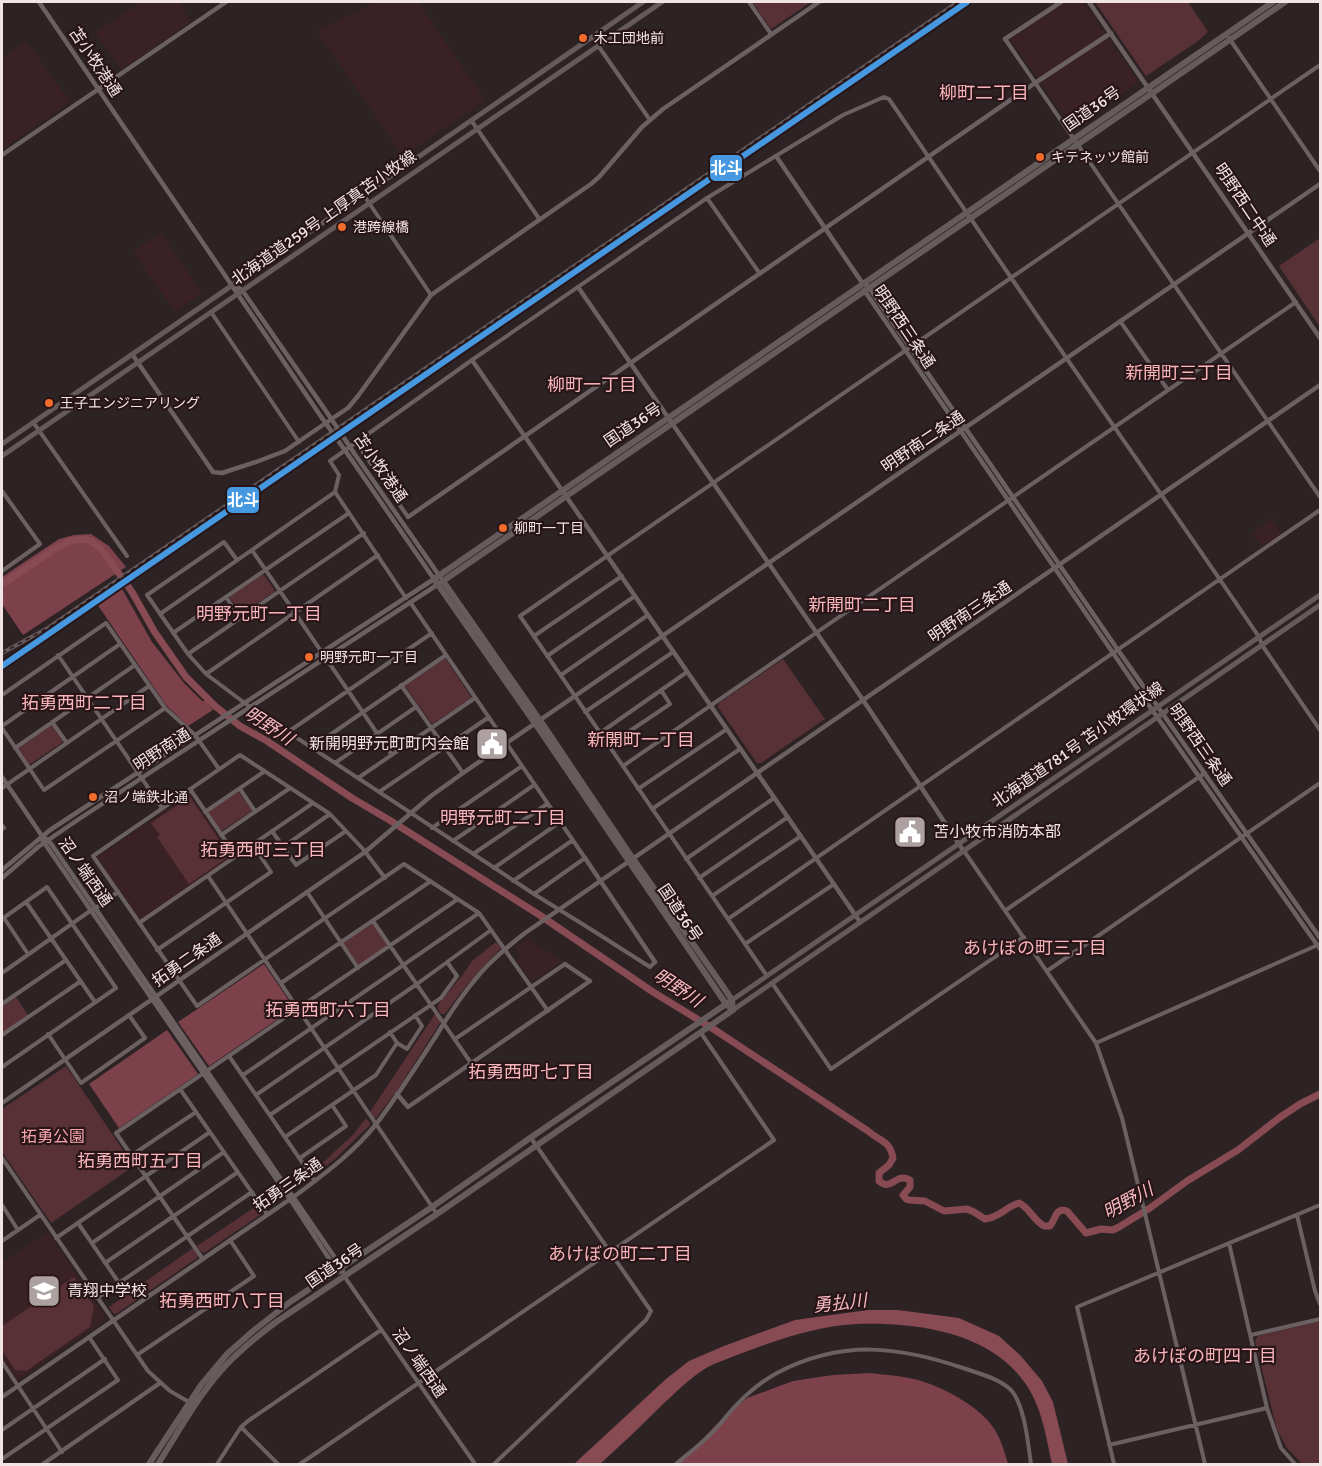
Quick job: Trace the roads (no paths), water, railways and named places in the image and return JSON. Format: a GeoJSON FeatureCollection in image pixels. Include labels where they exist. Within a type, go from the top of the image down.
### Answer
{"type":"FeatureCollection","features":[{"type":"Feature","properties":{"kind":"highway","name":"国道36号"},"geometry":{"type":"LineString","coordinates":[[1228,37],[1273,2]]}},
{"type":"Feature","properties":{"kind":"highway","name":"国道36号"},"geometry":{"type":"LineString","coordinates":[[149,1464],[201,1385],[227,1354],[253,1331],[291,1302],[729,1002],[438,580],[1150,90],[1228,37],[1286,2]]}},
{"type":"Feature","properties":{"kind":"highway"},"geometry":{"type":"LineString","coordinates":[[729,1002],[734,1010]]}},
{"type":"Feature","properties":{"kind":"highway","name":"国道36号"},"geometry":{"type":"LineString","coordinates":[[158,1464],[203,1394],[232,1359],[258,1336],[734,1010]]}},
{"type":"Feature","properties":{"kind":"main road","name":"北海道道259号 上厚真苫小牧線"},"geometry":{"type":"LineString","coordinates":[[2,444],[643,2]]}},
{"type":"Feature","properties":{"kind":"main road","name":"北海道道259号 上厚真苫小牧線"},"geometry":{"type":"LineString","coordinates":[[2,456],[662,2]]}},
{"type":"Feature","properties":{"kind":"main road","name":"北海道道781号 苫小牧環状線"},"geometry":{"type":"LineString","coordinates":[[729,1002],[1320,595]]}},
{"type":"Feature","properties":{"kind":"main road","name":"北海道道781号 苫小牧環状線"},"geometry":{"type":"LineString","coordinates":[[734,1010],[1320,605]]}},
{"type":"Feature","properties":{"kind":"street","name":"苫小牧港通"},"geometry":{"type":"LineString","coordinates":[[39,2],[438,580]]}},
{"type":"Feature","properties":{"kind":"street"},"geometry":{"type":"LineString","coordinates":[[2,155],[226,2]]}},
{"type":"Feature","properties":{"kind":"street"},"geometry":{"type":"LineString","coordinates":[[749,2],[771,34]]}},
{"type":"Feature","properties":{"kind":"street"},"geometry":{"type":"LineString","coordinates":[[132,354],[213,472],[222,473],[285,451],[348,408],[431,295],[580,193],[600,177],[650,120],[670,104],[819,2]]}},
{"type":"Feature","properties":{"kind":"street"},"geometry":{"type":"LineString","coordinates":[[1061,2],[1005,39],[1320,497]]}},
{"type":"Feature","properties":{"kind":"street","name":"明野西二中通"},"geometry":{"type":"LineString","coordinates":[[1089,2],[1320,338]]}},
{"type":"Feature","properties":{"kind":"street"},"geometry":{"type":"LineString","coordinates":[[356,442],[408,517],[1035,83],[1111,33]]}},
{"type":"Feature","properties":{"kind":"street"},"geometry":{"type":"LineString","coordinates":[[592,36],[650,120]]}},
{"type":"Feature","properties":{"kind":"street"},"geometry":{"type":"LineString","coordinates":[[1228,37],[1320,171]]}},
{"type":"Feature","properties":{"kind":"street"},"geometry":{"type":"LineString","coordinates":[[767,976],[520,616],[1320,65]]}},
{"type":"Feature","properties":{"kind":"street"},"geometry":{"type":"LineString","coordinates":[[160,614],[335,492],[339,475],[330,461],[356,442],[706,198],[843,116],[884,98],[889,99],[1259,637],[1262,645],[1320,730]]}},
{"type":"Feature","properties":{"kind":"street"},"geometry":{"type":"LineString","coordinates":[[471,120],[540,220]]}},
{"type":"Feature","properties":{"kind":"street","name":"明野西三条通"},"geometry":{"type":"LineString","coordinates":[[776,156],[1155,708],[1199,776],[1320,938]]}},
{"type":"Feature","properties":{"kind":"street","name":"明野南二条通"},"geometry":{"type":"LineString","coordinates":[[537,722],[1320,184]]}},
{"type":"Feature","properties":{"kind":"street"},"geometry":{"type":"LineString","coordinates":[[363,194],[431,295]]}},
{"type":"Feature","properties":{"kind":"street"},"geometry":{"type":"LineString","coordinates":[[706,198],[759,274]]}},
{"type":"Feature","properties":{"kind":"street"},"geometry":{"type":"LineString","coordinates":[[578,287],[1096,1043],[1122,1118],[1205,1464]]}},
{"type":"Feature","properties":{"kind":"street"},"geometry":{"type":"LineString","coordinates":[[623,766],[1296,302]]}},
{"type":"Feature","properties":{"kind":"street"},"geometry":{"type":"LineString","coordinates":[[210,312],[299,442]]}},
{"type":"Feature","properties":{"kind":"street"},"geometry":{"type":"LineString","coordinates":[[1120,321],[1168,390]]}},
{"type":"Feature","properties":{"kind":"street"},"geometry":{"type":"LineString","coordinates":[[472,360],[860,922]]}},
{"type":"Feature","properties":{"kind":"street","name":"明野南三条通"},"geometry":{"type":"LineString","coordinates":[[631,860],[1320,385]]}},
{"type":"Feature","properties":{"kind":"street"},"geometry":{"type":"LineString","coordinates":[[33,422],[127,556]]}},
{"type":"Feature","properties":{"kind":"street"},"geometry":{"type":"LineString","coordinates":[[2,491],[40,544],[2,571]]}},
{"type":"Feature","properties":{"kind":"street"},"geometry":{"type":"LineString","coordinates":[[335,492],[406,598]]}},
{"type":"Feature","properties":{"kind":"street"},"geometry":{"type":"LineString","coordinates":[[728,919],[1320,510]]}},
{"type":"Feature","properties":{"kind":"street"},"geometry":{"type":"LineString","coordinates":[[173,633],[349,513]]}},
{"type":"Feature","properties":{"kind":"street"},"geometry":{"type":"LineString","coordinates":[[188,654],[363,533]]}},
{"type":"Feature","properties":{"kind":"street"},"geometry":{"type":"LineString","coordinates":[[237,560],[224,542],[147,595],[188,654],[206,674],[248,709],[288,732],[380,792],[409,815],[650,967],[656,962],[410,603]]}},
{"type":"Feature","properties":{"kind":"street"},"geometry":{"type":"LineString","coordinates":[[252,550],[392,754]]}},
{"type":"Feature","properties":{"kind":"street"},"geometry":{"type":"LineString","coordinates":[[206,674],[378,555]]}},
{"type":"Feature","properties":{"kind":"street"},"geometry":{"type":"LineString","coordinates":[[534,636],[622,576]]}},
{"type":"Feature","properties":{"kind":"street"},"geometry":{"type":"LineString","coordinates":[[248,709],[376,617],[438,580]]}},
{"type":"Feature","properties":{"kind":"street"},"geometry":{"type":"LineString","coordinates":[[242,705],[410,603],[438,580]]}},
{"type":"Feature","properties":{"kind":"street"},"geometry":{"type":"LineString","coordinates":[[547,656],[636,596]]}},
{"type":"Feature","properties":{"kind":"street"},"geometry":{"type":"LineString","coordinates":[[226,597],[240,618]]}},
{"type":"Feature","properties":{"kind":"street"},"geometry":{"type":"LineString","coordinates":[[561,675],[648,614]]}},
{"type":"Feature","properties":{"kind":"street"},"geometry":{"type":"LineString","coordinates":[[376,617],[380,622]]}},
{"type":"Feature","properties":{"kind":"street"},"geometry":{"type":"LineString","coordinates":[[2,694],[106,623],[165,708],[195,735],[219,769]]}},
{"type":"Feature","properties":{"kind":"street"},"geometry":{"type":"LineString","coordinates":[[288,732],[432,633]]}},
{"type":"Feature","properties":{"kind":"street"},"geometry":{"type":"LineString","coordinates":[[120,644],[2,727],[44,790],[165,708]]}},
{"type":"Feature","properties":{"kind":"street"},"geometry":{"type":"LineString","coordinates":[[585,712],[674,652]]}},
{"type":"Feature","properties":{"kind":"street"},"geometry":{"type":"LineString","coordinates":[[58,655],[162,808]]}},
{"type":"Feature","properties":{"kind":"street"},"geometry":{"type":"LineString","coordinates":[[311,748],[446,655]]}},
{"type":"Feature","properties":{"kind":"street"},"geometry":{"type":"LineString","coordinates":[[15,748],[135,665]]}},
{"type":"Feature","properties":{"kind":"street"},"geometry":{"type":"LineString","coordinates":[[600,733],[687,672]]}},
{"type":"Feature","properties":{"kind":"street"},"geometry":{"type":"LineString","coordinates":[[401,685],[463,773]]}},
{"type":"Feature","properties":{"kind":"street"},"geometry":{"type":"LineString","coordinates":[[4,786],[149,686]]}},
{"type":"Feature","properties":{"kind":"street"},"geometry":{"type":"LineString","coordinates":[[609,746],[670,704],[661,690]]}},
{"type":"Feature","properties":{"kind":"street"},"geometry":{"type":"LineString","coordinates":[[358,778],[475,698]]}},
{"type":"Feature","properties":{"kind":"street","name":"明野南通"},"geometry":{"type":"LineString","coordinates":[[2,870],[42,836],[242,705]]}},
{"type":"Feature","properties":{"kind":"street"},"geometry":{"type":"LineString","coordinates":[[334,763],[416,707]]}},
{"type":"Feature","properties":{"kind":"street","name":"明野南通"},"geometry":{"type":"LineString","coordinates":[[2,878],[46,841],[248,709]]}},
{"type":"Feature","properties":{"kind":"street","name":"明野西三条通"},"geometry":{"type":"LineString","coordinates":[[1160,716],[1205,773],[1320,946]]}},
{"type":"Feature","properties":{"kind":"street"},"geometry":{"type":"LineString","coordinates":[[380,792],[489,717]]}},
{"type":"Feature","properties":{"kind":"street"},"geometry":{"type":"LineString","coordinates":[[52,722],[67,743]]}},
{"type":"Feature","properties":{"kind":"street"},"geometry":{"type":"LineString","coordinates":[[409,815],[463,773],[537,722]]}},
{"type":"Feature","properties":{"kind":"street"},"geometry":{"type":"LineString","coordinates":[[638,789],[727,729]]}},
{"type":"Feature","properties":{"kind":"street"},"geometry":{"type":"LineString","coordinates":[[652,809],[740,749]]}},
{"type":"Feature","properties":{"kind":"street"},"geometry":{"type":"LineString","coordinates":[[385,878],[330,814],[240,755],[93,856],[197,1006],[385,878],[404,864],[479,913],[548,1011]]}},
{"type":"Feature","properties":{"kind":"street"},"geometry":{"type":"LineString","coordinates":[[432,828],[522,766]]}},
{"type":"Feature","properties":{"kind":"street"},"geometry":{"type":"LineString","coordinates":[[205,812],[265,771]]}},
{"type":"Feature","properties":{"kind":"street"},"geometry":{"type":"LineString","coordinates":[[1006,910],[1205,773]]}},
{"type":"Feature","properties":{"kind":"street"},"geometry":{"type":"LineString","coordinates":[[2,777],[4,786],[42,836]]}},
{"type":"Feature","properties":{"kind":"street"},"geometry":{"type":"LineString","coordinates":[[1047,971],[1320,783]]}},
{"type":"Feature","properties":{"kind":"street"},"geometry":{"type":"LineString","coordinates":[[453,841],[534,785]]}},
{"type":"Feature","properties":{"kind":"street"},"geometry":{"type":"LineString","coordinates":[[221,835],[290,788]]}},
{"type":"Feature","properties":{"kind":"street"},"geometry":{"type":"LineString","coordinates":[[190,789],[236,856]]}},
{"type":"Feature","properties":{"kind":"street"},"geometry":{"type":"LineString","coordinates":[[240,789],[255,811]]}},
{"type":"Feature","properties":{"kind":"street"},"geometry":{"type":"LineString","coordinates":[[686,859],[774,798]]}},
{"type":"Feature","properties":{"kind":"street"},"geometry":{"type":"LineString","coordinates":[[139,923],[313,803]]}},
{"type":"Feature","properties":{"kind":"street"},"geometry":{"type":"LineString","coordinates":[[473,854],[547,804]]}},
{"type":"Feature","properties":{"kind":"street"},"geometry":{"type":"LineString","coordinates":[[283,847],[330,814]]}},
{"type":"Feature","properties":{"kind":"street","name":"拓勇二条通"},"geometry":{"type":"LineString","coordinates":[[2,1103],[365,852],[409,815]]}},
{"type":"Feature","properties":{"kind":"street"},"geometry":{"type":"LineString","coordinates":[[699,878],[788,817]]}},
{"type":"Feature","properties":{"kind":"street"},"geometry":{"type":"LineString","coordinates":[[493,868],[560,822]]}},
{"type":"Feature","properties":{"kind":"street"},"geometry":{"type":"LineString","coordinates":[[272,831],[296,865],[346,831]]}},
{"type":"Feature","properties":{"kind":"street","name":"沼ノ端西通"},"geometry":{"type":"LineString","coordinates":[[42,836],[291,1198],[332,1263],[340,1269],[475,1464]]}},
{"type":"Feature","properties":{"kind":"street"},"geometry":{"type":"LineString","coordinates":[[712,896],[801,836]]}},
{"type":"Feature","properties":{"kind":"street"},"geometry":{"type":"LineString","coordinates":[[513,881],[573,840]]}},
{"type":"Feature","properties":{"kind":"street"},"geometry":{"type":"LineString","coordinates":[[157,950],[271,872],[253,845]]}},
{"type":"Feature","properties":{"kind":"street"},"geometry":{"type":"LineString","coordinates":[[534,894],[585,858]]}},
{"type":"Feature","properties":{"kind":"street"},"geometry":{"type":"LineString","coordinates":[[559,909],[631,860]]}},
{"type":"Feature","properties":{"kind":"street"},"geometry":{"type":"LineString","coordinates":[[208,876],[437,1214]]}},
{"type":"Feature","properties":{"kind":"street"},"geometry":{"type":"LineString","coordinates":[[281,983],[431,881]]}},
{"type":"Feature","properties":{"kind":"street"},"geometry":{"type":"LineString","coordinates":[[745,944],[834,884]]}},
{"type":"Feature","properties":{"kind":"street"},"geometry":{"type":"LineString","coordinates":[[2,1066],[116,988],[47,887],[2,918],[28,954]]}},
{"type":"Feature","properties":{"kind":"street"},"geometry":{"type":"LineString","coordinates":[[3,970],[118,892]]}},
{"type":"Feature","properties":{"kind":"street"},"geometry":{"type":"LineString","coordinates":[[306,892],[358,968]]}},
{"type":"Feature","properties":{"kind":"street"},"geometry":{"type":"LineString","coordinates":[[202,1258],[117,1133],[458,899]]}},
{"type":"Feature","properties":{"kind":"street"},"geometry":{"type":"LineString","coordinates":[[26,902],[95,1002]]}},
{"type":"Feature","properties":{"kind":"street","name":"拓勇三条通"},"geometry":{"type":"LineString","coordinates":[[2,1397],[291,1198],[347,1156],[376,1124],[469,986],[486,966],[529,930],[559,909]]}},
{"type":"Feature","properties":{"kind":"street"},"geometry":{"type":"LineString","coordinates":[[243,1075],[479,913]]}},
{"type":"Feature","properties":{"kind":"street"},"geometry":{"type":"LineString","coordinates":[[373,921],[471,1063]]}},
{"type":"Feature","properties":{"kind":"street"},"geometry":{"type":"LineString","coordinates":[[256,1095],[491,930]]}},
{"type":"Feature","properties":{"kind":"street"},"geometry":{"type":"LineString","coordinates":[[771,983],[831,1069],[1024,937]]}},
{"type":"Feature","properties":{"kind":"street"},"geometry":{"type":"LineString","coordinates":[[1096,1043],[1320,946]]}},
{"type":"Feature","properties":{"kind":"street"},"geometry":{"type":"LineString","coordinates":[[2,1005],[66,960]]}},
{"type":"Feature","properties":{"kind":"street"},"geometry":{"type":"LineString","coordinates":[[270,1115],[441,998],[456,976],[447,962]]}},
{"type":"Feature","properties":{"kind":"street"},"geometry":{"type":"LineString","coordinates":[[397,1094],[408,1107],[590,981],[565,964],[455,1039]]}},
{"type":"Feature","properties":{"kind":"street"},"geometry":{"type":"LineString","coordinates":[[2,1035],[81,981]]}},
{"type":"Feature","properties":{"kind":"street"},"geometry":{"type":"LineString","coordinates":[[48,1034],[81,1083],[145,1038],[129,1015]]}},
{"type":"Feature","properties":{"kind":"street"},"geometry":{"type":"LineString","coordinates":[[390,1032],[397,1043],[407,1048],[422,1026],[415,1015]]}},
{"type":"Feature","properties":{"kind":"street"},"geometry":{"type":"LineString","coordinates":[[300,1464],[774,1140],[703,1030]]}},
{"type":"Feature","properties":{"kind":"street"},"geometry":{"type":"LineString","coordinates":[[285,1137],[376,1075],[397,1043]]}},
{"type":"Feature","properties":{"kind":"street"},"geometry":{"type":"LineString","coordinates":[[229,1056],[315,1181]]}},
{"type":"Feature","properties":{"kind":"street"},"geometry":{"type":"LineString","coordinates":[[180,1089],[267,1214]]}},
{"type":"Feature","properties":{"kind":"street"},"geometry":{"type":"LineString","coordinates":[[300,1158],[346,1126],[332,1105]]}},
{"type":"Feature","properties":{"kind":"street"},"geometry":{"type":"LineString","coordinates":[[132,1155],[196,1112]]}},
{"type":"Feature","properties":{"kind":"street"},"geometry":{"type":"LineString","coordinates":[[56,1238],[210,1132]]}},
{"type":"Feature","properties":{"kind":"street"},"geometry":{"type":"LineString","coordinates":[[494,1464],[646,1320],[651,1311],[531,1138]]}},
{"type":"Feature","properties":{"kind":"street"},"geometry":{"type":"LineString","coordinates":[[92,1243],[224,1152]]}},
{"type":"Feature","properties":{"kind":"street"},"geometry":{"type":"LineString","coordinates":[[2,1158],[148,1371],[160,1383],[189,1402]]}},
{"type":"Feature","properties":{"kind":"street"},"geometry":{"type":"LineString","coordinates":[[105,1263],[238,1172]]}},
{"type":"Feature","properties":{"kind":"street"},"geometry":{"type":"LineString","coordinates":[[97,1298],[252,1192]]}},
{"type":"Feature","properties":{"kind":"street"},"geometry":{"type":"LineString","coordinates":[[1113,1464],[1077,1307],[1320,1205]]}},
{"type":"Feature","properties":{"kind":"street"},"geometry":{"type":"LineString","coordinates":[[2,1207],[18,1230]]}},
{"type":"Feature","properties":{"kind":"street"},"geometry":{"type":"LineString","coordinates":[[2,1241],[40,1215]]}},
{"type":"Feature","properties":{"kind":"street"},"geometry":{"type":"LineString","coordinates":[[1297,1215],[1320,1304]]}},
{"type":"Feature","properties":{"kind":"street"},"geometry":{"type":"LineString","coordinates":[[78,1223],[119,1283]]}},
{"type":"Feature","properties":{"kind":"street"},"geometry":{"type":"LineString","coordinates":[[137,1355],[254,1276],[230,1239]]}},
{"type":"Feature","properties":{"kind":"street"},"geometry":{"type":"LineString","coordinates":[[1229,1243],[1267,1408],[1281,1448],[1295,1464]]}},
{"type":"Feature","properties":{"kind":"street"},"geometry":{"type":"LineString","coordinates":[[1251,1335],[1320,1319]]}},
{"type":"Feature","properties":{"kind":"street"},"geometry":{"type":"LineString","coordinates":[[217,1464],[248,1421],[381,1330]]}},
{"type":"Feature","properties":{"kind":"street"},"geometry":{"type":"LineString","coordinates":[[2,1460],[118,1380],[89,1337]]}},
{"type":"Feature","properties":{"kind":"street"},"geometry":{"type":"LineString","coordinates":[[676,1464],[719,1425],[746,1394],[778,1373],[793,1365],[826,1354],[875,1349],[903,1351],[940,1360],[994,1379],[1010,1389],[1022,1415],[1032,1464]]}},
{"type":"Feature","properties":{"kind":"street"},"geometry":{"type":"LineString","coordinates":[[2,1430],[105,1359]]}},
{"type":"Feature","properties":{"kind":"street"},"geometry":{"type":"LineString","coordinates":[[2,1362],[62,1452]]}},
{"type":"Feature","properties":{"kind":"street"},"geometry":{"type":"LineString","coordinates":[[48,1463],[160,1383]]}},
{"type":"Feature","properties":{"kind":"street"},"geometry":{"type":"LineString","coordinates":[[1109,1445],[1267,1408]]}},
{"type":"Feature","properties":{"kind":"street"},"geometry":{"type":"LineString","coordinates":[[242,1427],[278,1464]]}},
{"type":"Feature","properties":{"kind":"waterway","name":"明野川"},"geometry":{"type":"LineString","coordinates":[[2,584],[69,541],[85,539],[99,547],[132,592],[154,631],[186,677],[215,706],[240,726],[538,914],[883,1142],[892,1152],[893,1158],[889,1165],[879,1173],[879,1181],[887,1184],[901,1178],[910,1180],[910,1187],[903,1195],[906,1199],[925,1201],[944,1211],[967,1209],[985,1219],[1019,1203],[1044,1226],[1050,1226],[1058,1212],[1063,1210],[1067,1211],[1086,1233],[1101,1229],[1113,1230],[1238,1150],[1300,1104],[1320,1094]]}},
{"type":"Feature","properties":{"kind":"railway"},"geometry":{"type":"LineString","coordinates":[[2,653],[48,628],[958,2]]}},
{"type":"Feature","properties":{"kind":"place","name":"木工団地前"},"geometry":{"type":"Point","coordinates":[583,38]}},
{"type":"Feature","properties":{"kind":"place","name":"キテネッツ館前"},"geometry":{"type":"Point","coordinates":[1040,157]}},
{"type":"Feature","properties":{"kind":"place","name":"港跨線橋"},"geometry":{"type":"Point","coordinates":[342,227]}},
{"type":"Feature","properties":{"kind":"place","name":"王子エンジニアリング"},"geometry":{"type":"Point","coordinates":[49,403]}},
{"type":"Feature","properties":{"kind":"place","name":"柳町一丁目"},"geometry":{"type":"Point","coordinates":[503,528]}},
{"type":"Feature","properties":{"kind":"place","name":"明野元町一丁目"},"geometry":{"type":"Point","coordinates":[309,657]}},
{"type":"Feature","properties":{"kind":"place","name":"新開明野元町町内会館"},"geometry":{"type":"Point","coordinates":[492,744]}},
{"type":"Feature","properties":{"kind":"place","name":"沼ノ端鉄北通"},"geometry":{"type":"Point","coordinates":[93,797]}},
{"type":"Feature","properties":{"kind":"place","name":"苫小牧市消防本部"},"geometry":{"type":"Point","coordinates":[910,832]}},
{"type":"Feature","properties":{"kind":"place","name":"青翔中学校"},"geometry":{"type":"Point","coordinates":[44,1291]}},
{"type":"Feature","properties":{"kind":"district","name":"柳町二丁目"},"geometry":{"type":"Point","coordinates":[984,93]}},
{"type":"Feature","properties":{"kind":"district","name":"新開町三丁目"},"geometry":{"type":"Point","coordinates":[1179,373]}},
{"type":"Feature","properties":{"kind":"district","name":"柳町一丁目"},"geometry":{"type":"Point","coordinates":[592,385]}},
{"type":"Feature","properties":{"kind":"district","name":"新開町二丁目"},"geometry":{"type":"Point","coordinates":[862,605]}},
{"type":"Feature","properties":{"kind":"district","name":"明野元町一丁目"},"geometry":{"type":"Point","coordinates":[259,614]}},
{"type":"Feature","properties":{"kind":"district","name":"拓勇西町二丁目"},"geometry":{"type":"Point","coordinates":[84,703]}},
{"type":"Feature","properties":{"kind":"district","name":"新開町一丁目"},"geometry":{"type":"Point","coordinates":[641,740]}},
{"type":"Feature","properties":{"kind":"district","name":"明野元町二丁目"},"geometry":{"type":"Point","coordinates":[503,818]}},
{"type":"Feature","properties":{"kind":"district","name":"拓勇西町三丁目"},"geometry":{"type":"Point","coordinates":[263,850]}},
{"type":"Feature","properties":{"kind":"district","name":"あけぼの町三丁目"},"geometry":{"type":"Point","coordinates":[1035,948]}},
{"type":"Feature","properties":{"kind":"district","name":"拓勇西町六丁目"},"geometry":{"type":"Point","coordinates":[328,1010]}},
{"type":"Feature","properties":{"kind":"district","name":"拓勇西町七丁目"},"geometry":{"type":"Point","coordinates":[531,1072]}},
{"type":"Feature","properties":{"kind":"district","name":"拓勇西町五丁目"},"geometry":{"type":"Point","coordinates":[140,1161]}},
{"type":"Feature","properties":{"kind":"district","name":"あけぼの町二丁目"},"geometry":{"type":"Point","coordinates":[620,1254]}},
{"type":"Feature","properties":{"kind":"district","name":"拓勇西町八丁目"},"geometry":{"type":"Point","coordinates":[222,1301]}},
{"type":"Feature","properties":{"kind":"district","name":"あけぼの町四丁目"},"geometry":{"type":"Point","coordinates":[1205,1356]}},
{"type":"Feature","properties":{"kind":"park label","name":"拓勇公園"},"geometry":{"type":"Point","coordinates":[53,1137]}},
{"type":"Feature","properties":{"kind":"water label","name":"勇払川"},"geometry":{"type":"Point","coordinates":[840,1303]}}]}
